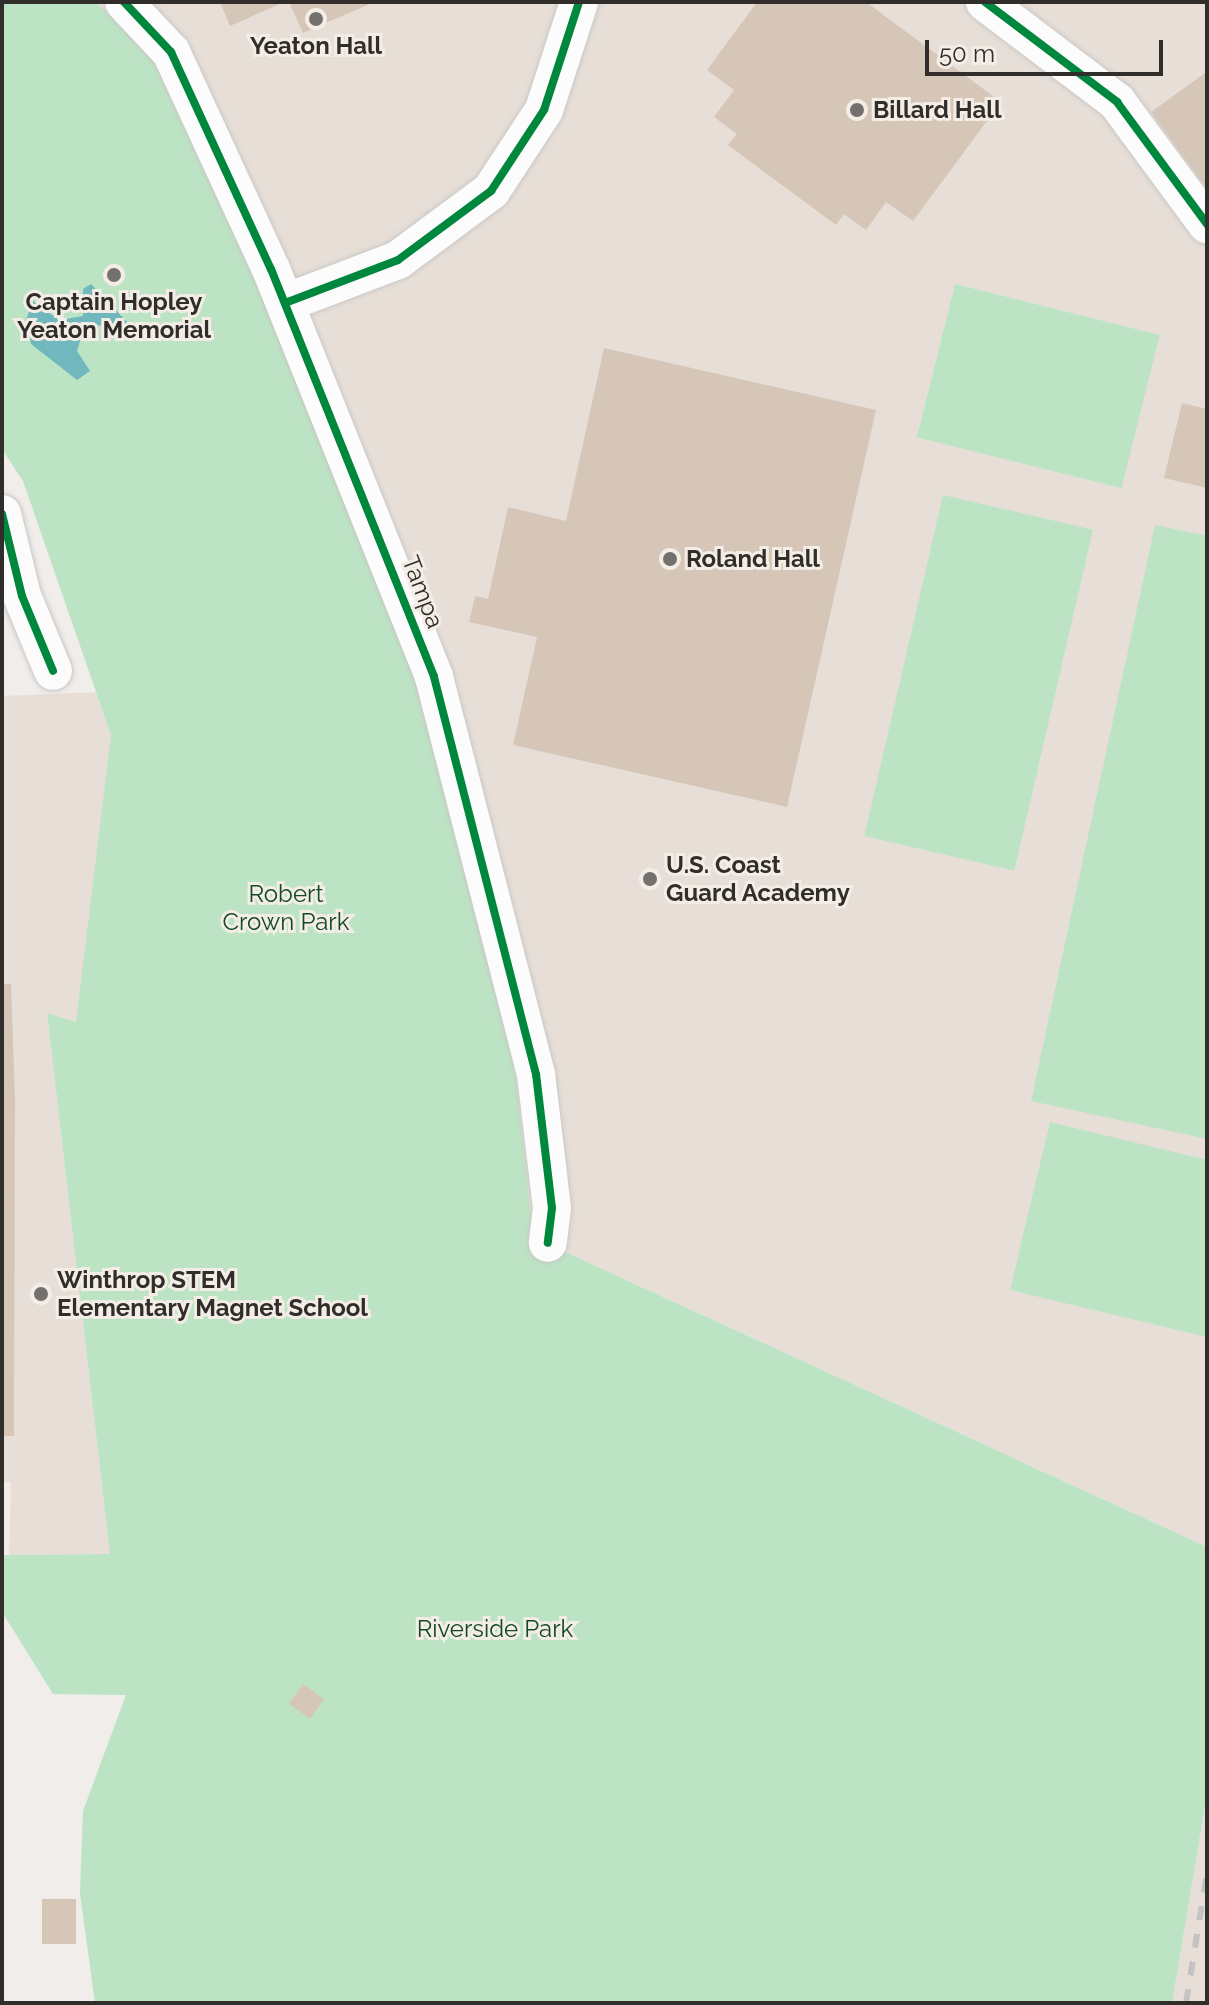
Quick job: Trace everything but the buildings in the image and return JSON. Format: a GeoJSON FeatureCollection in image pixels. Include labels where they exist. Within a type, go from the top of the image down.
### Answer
{"type":"FeatureCollection","features":[{"type":"Feature","properties":{"kind":"street","name":"Tampa"},"geometry":{"type":"LineString","coordinates":[[124,2],[171,52],[285,303],[400,585],[467,790],[536,1074],[552,1208],[548,1243]]}},
{"type":"Feature","properties":{"kind":"street"},"geometry":{"type":"LineString","coordinates":[[285,303],[398,260],[491,191],[544,110],[579,2]]}},
{"type":"Feature","properties":{"kind":"street"},"geometry":{"type":"LineString","coordinates":[[985,2],[1117,102],[1207,224]]}},
{"type":"Feature","properties":{"kind":"street"},"geometry":{"type":"LineString","coordinates":[[2,514],[22,596],[53,671]]}},
{"type":"Feature","properties":{"kind":"shaded area","name":"U.S. Coast Guard Academy"},"geometry":{"type":"Polygon","coordinates":[[[2,2],[1207,2],[1207,1547],[47,1013],[110,1554],[9,1555],[11,1482],[2,1482],[2,696],[99,692],[23,481],[2,449],[2,2]]]}},
{"type":"Feature","properties":{"kind":"shaded area"},"geometry":{"type":"Polygon","coordinates":[[[1207,1794],[1207,2003],[1172,2003],[1207,1794]]]}},
{"type":"Feature","properties":{"kind":"green space","name":"Riverside Park"},"geometry":{"type":"Polygon","coordinates":[[[2,2],[95,2],[117,20],[152,57],[223,205],[402,631],[512,1042],[533,1237],[1207,1547],[1207,1794],[1172,2003],[95,2003],[80,1894],[83,1811],[126,1695],[53,1694],[2,1612],[2,1555],[110,1554],[47,1013],[76,1022],[111,735],[23,481],[2,449],[2,2]]]}},
{"type":"Feature","properties":{"kind":"green space"},"geometry":{"type":"Polygon","coordinates":[[[955,284],[1160,335],[1122,488],[917,437],[955,284]]]}},
{"type":"Feature","properties":{"kind":"green space"},"geometry":{"type":"Polygon","coordinates":[[[943,495],[1093,530],[1014,871],[864,836],[943,495]]]}},
{"type":"Feature","properties":{"kind":"green space"},"geometry":{"type":"Polygon","coordinates":[[[1155,525],[1207,536],[1207,1139],[1031,1101],[1155,525]]]}},
{"type":"Feature","properties":{"kind":"green space"},"geometry":{"type":"Polygon","coordinates":[[[1050,1122],[1207,1160],[1207,1337],[1010,1290],[1050,1122]]]}},
{"type":"Feature","properties":{"kind":"water"},"geometry":{"type":"Polygon","coordinates":[[[91,284],[131,326],[85,325],[77,351],[90,371],[77,380],[31,344],[26,320],[33,301],[59,320],[83,316],[83,289],[91,284]]]}},
{"type":"Feature","properties":{"kind":"railway"},"geometry":{"type":"LineString","coordinates":[[1186,2003],[1207,1874]]}},
{"type":"Feature","properties":{"kind":"cycle path"},"geometry":{"type":"LineString","coordinates":[[124,2],[171,52],[271,269],[434,677],[536,1074],[552,1208],[548,1243]]}},
{"type":"Feature","properties":{"kind":"cycle path"},"geometry":{"type":"LineString","coordinates":[[285,303],[398,260],[491,191],[544,110],[579,2]]}},
{"type":"Feature","properties":{"kind":"cycle path"},"geometry":{"type":"LineString","coordinates":[[985,2],[1117,102],[1207,224]]}},
{"type":"Feature","properties":{"kind":"cycle path"},"geometry":{"type":"LineString","coordinates":[[2,514],[22,596],[53,671]]}},
{"type":"Feature","properties":{"kind":"place","name":"Yeaton Hall"},"geometry":{"type":"Point","coordinates":[316,19]}},
{"type":"Feature","properties":{"kind":"place","name":"Billard Hall"},"geometry":{"type":"Point","coordinates":[857,110]}},
{"type":"Feature","properties":{"kind":"place","name":"Captain Hopley Yeaton Memorial"},"geometry":{"type":"Point","coordinates":[114,275]}},
{"type":"Feature","properties":{"kind":"place","name":"Roland Hall"},"geometry":{"type":"Point","coordinates":[670,559]}},
{"type":"Feature","properties":{"kind":"place","name":"U.S. Coast Guard Academy"},"geometry":{"type":"Point","coordinates":[650,879]}},
{"type":"Feature","properties":{"kind":"place","name":"Winthrop STEM Elementary Magnet School"},"geometry":{"type":"Point","coordinates":[41,1294]}},
{"type":"Feature","properties":{"kind":"park label","name":"Robert Crown Park"},"geometry":{"type":"Point","coordinates":[286,908]}}]}
